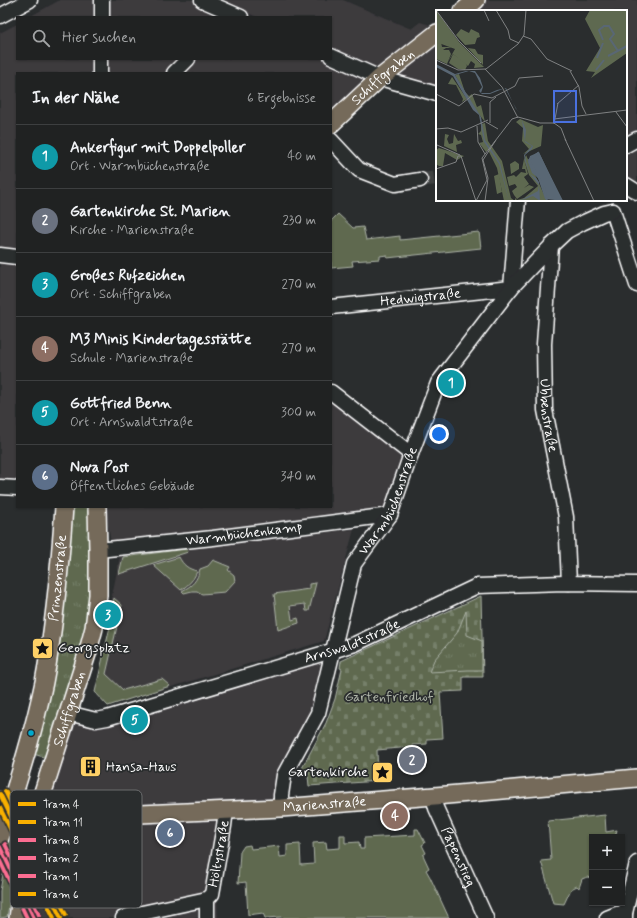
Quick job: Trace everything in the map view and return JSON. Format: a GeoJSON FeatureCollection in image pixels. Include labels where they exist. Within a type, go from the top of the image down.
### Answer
{"type":"FeatureCollection","features":[{"type":"Feature","properties":{"kind":"main road"},"geometry":{"type":"LineString","coordinates":[[464,10],[476,0]]}},
{"type":"Feature","properties":{"kind":"main road","name":"Schiffgraben"},"geometry":{"type":"LineString","coordinates":[[332,123],[380,78],[436,34]]}},
{"type":"Feature","properties":{"kind":"main road","name":"Prinzenstraße"},"geometry":{"type":"LineString","coordinates":[[11,790],[25,758],[44,683],[53,627],[64,508]]}},
{"type":"Feature","properties":{"kind":"main road","name":"Schiffgraben"},"geometry":{"type":"LineString","coordinates":[[44,790],[94,628],[98,595],[97,508]]}},
{"type":"Feature","properties":{"kind":"main road","name":"Marienstraße"},"geometry":{"type":"LineString","coordinates":[[142,814],[281,808],[637,778]]}},
{"type":"Feature","properties":{"kind":"main road","name":"Prinzenstraße"},"geometry":{"type":"LineString","coordinates":[[0,838],[4,805],[10,792]]}},
{"type":"Feature","properties":{"kind":"main road","name":"Schiffgraben"},"geometry":{"type":"LineString","coordinates":[[18,918],[19,908]]}},
{"type":"Feature","properties":{"kind":"street"},"geometry":{"type":"LineString","coordinates":[[0,16],[30,0]]}},
{"type":"Feature","properties":{"kind":"street"},"geometry":{"type":"LineString","coordinates":[[102,0],[102,16]]}},
{"type":"Feature","properties":{"kind":"street"},"geometry":{"type":"LineString","coordinates":[[202,0],[236,16]]}},
{"type":"Feature","properties":{"kind":"street"},"geometry":{"type":"LineString","coordinates":[[332,56],[380,78],[436,94]]}},
{"type":"Feature","properties":{"kind":"street"},"geometry":{"type":"LineString","coordinates":[[100,60],[100,72]]}},
{"type":"Feature","properties":{"kind":"street"},"geometry":{"type":"LineString","coordinates":[[175,72],[187,60]]}},
{"type":"Feature","properties":{"kind":"street"},"geometry":{"type":"LineString","coordinates":[[627,144],[637,139]]}},
{"type":"Feature","properties":{"kind":"street"},"geometry":{"type":"LineString","coordinates":[[332,141],[359,170],[396,184],[420,180]]}},
{"type":"Feature","properties":{"kind":"street"},"geometry":{"type":"LineString","coordinates":[[510,288],[518,201]]}},
{"type":"Feature","properties":{"kind":"street"},"geometry":{"type":"LineString","coordinates":[[617,205],[637,285]]}},
{"type":"Feature","properties":{"kind":"street","name":"Warmbüchenstraße"},"geometry":{"type":"LineString","coordinates":[[281,808],[284,775],[318,713],[354,564],[390,515],[438,383],[510,288],[551,246],[567,231],[617,205]]}},
{"type":"Feature","properties":{"kind":"street","name":"Ubbenstraße"},"geometry":{"type":"LineString","coordinates":[[551,246],[544,344],[545,410],[566,517],[569,584]]}},
{"type":"Feature","properties":{"kind":"street"},"geometry":{"type":"LineString","coordinates":[[0,255],[16,256]]}},
{"type":"Feature","properties":{"kind":"street","name":"Hedwigstraße"},"geometry":{"type":"LineString","coordinates":[[332,307],[510,288]]}},
{"type":"Feature","properties":{"kind":"street"},"geometry":{"type":"LineString","coordinates":[[332,393],[411,454]]}},
{"type":"Feature","properties":{"kind":"street"},"geometry":{"type":"LineString","coordinates":[[0,487],[16,488]]}},
{"type":"Feature","properties":{"kind":"street","name":"Warmbüchenkamp"},"geometry":{"type":"LineString","coordinates":[[98,550],[213,538],[390,515]]}},
{"type":"Feature","properties":{"kind":"street","name":"Arnswaldtstraße"},"geometry":{"type":"LineString","coordinates":[[68,713],[96,720],[107,718],[355,644],[477,586],[637,584]]}},
{"type":"Feature","properties":{"kind":"street","name":"Papenstieg"},"geometry":{"type":"LineString","coordinates":[[433,796],[436,808],[486,918]]}},
{"type":"Feature","properties":{"kind":"street","name":"Höltystraße"},"geometry":{"type":"LineString","coordinates":[[207,918],[207,899],[212,894],[226,810]]}},
{"type":"Feature","properties":{"kind":"street"},"geometry":{"type":"LineString","coordinates":[[607,918],[616,914],[625,915],[637,863]]}},
{"type":"Feature","properties":{"kind":"street"},"geometry":{"type":"LineString","coordinates":[[123,918],[207,899]]}},
{"type":"Feature","properties":{"kind":"shaded area"},"geometry":{"type":"Polygon","coordinates":[[[60,0],[195,0],[238,16],[31,16],[60,0]]]}},
{"type":"Feature","properties":{"kind":"shaded area"},"geometry":{"type":"Polygon","coordinates":[[[216,0],[343,0],[411,29],[420,22],[436,27],[436,89],[387,72],[332,48],[332,16],[255,16],[216,0]]]}},
{"type":"Feature","properties":{"kind":"shaded area"},"geometry":{"type":"Polygon","coordinates":[[[476,0],[637,0],[637,191],[627,184],[627,10],[464,10],[476,0]]]}},
{"type":"Feature","properties":{"kind":"shaded area"},"geometry":{"type":"Polygon","coordinates":[[[16,25],[16,60],[332,59],[380,78],[332,123],[332,72],[16,72],[16,488],[0,487],[0,33],[16,25]]]}},
{"type":"Feature","properties":{"kind":"shaded area"},"geometry":{"type":"Polygon","coordinates":[[[332,393],[411,454],[389,515],[112,549],[105,508],[332,508],[332,393]]]}},
{"type":"Feature","properties":{"kind":"shaded area"},"geometry":{"type":"Polygon","coordinates":[[[354,529],[324,641],[108,706],[95,692],[119,607],[111,601],[120,556],[354,529]]]}},
{"type":"Feature","properties":{"kind":"shaded area"},"geometry":{"type":"Polygon","coordinates":[[[334,649],[318,713],[284,775],[281,808],[226,811],[217,892],[218,918],[56,918],[60,916],[56,908],[142,908],[142,790],[49,790],[68,713],[95,720],[334,649]]]}},
{"type":"Feature","properties":{"kind":"shaded area"},"geometry":{"type":"Polygon","coordinates":[[[20,908],[46,908],[51,918],[18,918],[20,908]]]}},
{"type":"Feature","properties":{"kind":"green space"},"geometry":{"type":"Polygon","coordinates":[[[338,214],[353,228],[363,227],[366,240],[400,236],[400,240],[479,232],[481,248],[387,258],[387,255],[380,256],[380,259],[352,261],[353,266],[332,268],[332,220],[338,214]]]}},
{"type":"Feature","properties":{"kind":"green space"},"geometry":{"type":"Polygon","coordinates":[[[68,508],[93,508],[95,595],[50,759],[30,753],[68,508]]]}},
{"type":"Feature","properties":{"kind":"green space"},"geometry":{"type":"Polygon","coordinates":[[[187,549],[188,552],[119,574],[123,557],[187,549]]]}},
{"type":"Feature","properties":{"kind":"green space"},"geometry":{"type":"Polygon","coordinates":[[[179,557],[186,566],[197,571],[190,582],[181,590],[153,565],[179,557]]]}},
{"type":"Feature","properties":{"kind":"green space"},"geometry":{"type":"Polygon","coordinates":[[[213,560],[230,567],[228,570],[234,575],[235,581],[225,592],[202,594],[197,591],[192,591],[184,593],[182,591],[194,582],[200,569],[208,566],[213,560]]]}},
{"type":"Feature","properties":{"kind":"green space"},"geometry":{"type":"Polygon","coordinates":[[[316,583],[309,611],[306,611],[305,604],[290,606],[292,620],[298,618],[299,623],[278,630],[274,594],[309,589],[309,584],[316,583]]]}},
{"type":"Feature","properties":{"kind":"green space","name":"Gartenfriedhof"},"geometry":{"type":"Polygon","coordinates":[[[481,596],[483,677],[463,677],[463,691],[440,692],[443,738],[427,739],[427,744],[412,745],[412,747],[377,750],[378,781],[309,786],[308,776],[300,772],[326,723],[335,699],[342,669],[340,668],[341,661],[481,596]]]}},
{"type":"Feature","properties":{"kind":"green space"},"geometry":{"type":"Polygon","coordinates":[[[114,598],[122,605],[106,674],[123,690],[162,679],[170,686],[108,706],[95,692],[115,605],[113,603],[114,598]]]}},
{"type":"Feature","properties":{"kind":"green space","name":"Gartenfriedhof"},"geometry":{"type":"Polygon","coordinates":[[[466,611],[467,635],[482,641],[482,670],[429,672],[434,660],[457,633],[466,611]]]}},
{"type":"Feature","properties":{"kind":"green space"},"geometry":{"type":"Polygon","coordinates":[[[605,815],[606,832],[617,830],[616,834],[589,834],[589,877],[582,879],[579,888],[577,886],[571,889],[564,904],[553,903],[541,861],[551,860],[548,821],[605,815]]]}},
{"type":"Feature","properties":{"kind":"green space"},"geometry":{"type":"Polygon","coordinates":[[[415,829],[418,829],[425,843],[422,845],[426,853],[423,855],[429,868],[426,870],[449,918],[265,918],[263,913],[248,915],[246,882],[238,883],[240,852],[244,846],[250,845],[251,849],[279,846],[280,857],[287,856],[287,845],[300,844],[301,865],[314,864],[313,843],[326,842],[327,849],[340,848],[340,835],[345,835],[345,843],[359,842],[360,849],[364,849],[364,838],[415,835],[415,829]]]}},
{"type":"Feature","properties":{"kind":"green space"},"geometry":{"type":"Polygon","coordinates":[[[10,835],[10,900],[7,917],[0,918],[0,891],[10,835]]]}},
{"type":"Feature","properties":{"kind":"tunnel"},"geometry":{"type":"LineString","coordinates":[[420,180],[436,178]]}},
{"type":"Feature","properties":{"kind":"tram line","name":"6"},"geometry":{"type":"LineString","coordinates":[[5,791],[10,801]]}},
{"type":"Feature","properties":{"kind":"tram line","name":"4"},"geometry":{"type":"LineString","coordinates":[[0,794],[10,814]]}},
{"type":"Feature","properties":{"kind":"tram line","name":"11"},"geometry":{"type":"LineString","coordinates":[[0,808],[10,828]]}},
{"type":"Feature","properties":{"kind":"tram line","name":"1"},"geometry":{"type":"LineString","coordinates":[[5,844],[10,854]]}},
{"type":"Feature","properties":{"kind":"tram line","name":"8"},"geometry":{"type":"LineString","coordinates":[[0,847],[10,868]]}},
{"type":"Feature","properties":{"kind":"tram line","name":"2"},"geometry":{"type":"LineString","coordinates":[[0,861],[10,882]]}},
{"type":"Feature","properties":{"kind":"tram line","name":"2"},"geometry":{"type":"LineString","coordinates":[[22,908],[27,918]]}},
{"type":"Feature","properties":{"kind":"tram line","name":"8"},"geometry":{"type":"LineString","coordinates":[[29,908],[34,918]]}},
{"type":"Feature","properties":{"kind":"tram line","name":"1"},"geometry":{"type":"LineString","coordinates":[[36,908],[39,915]]}},
{"type":"Feature","properties":{"kind":"tram line","name":"11"},"geometry":{"type":"LineString","coordinates":[[49,908],[54,918]]}},
{"type":"Feature","properties":{"kind":"tram line","name":"4"},"geometry":{"type":"LineString","coordinates":[[56,908],[61,918]]}},
{"type":"Feature","properties":{"kind":"tram line","name":"6"},"geometry":{"type":"LineString","coordinates":[[63,908],[66,915]]}},
{"type":"Feature","properties":{"kind":"place","name":"Ankerfigur mit Doppelpoller"},"geometry":{"type":"Point","coordinates":[451,383]}},
{"type":"Feature","properties":{"kind":"place","name":"Großes Rufzeichen"},"geometry":{"type":"Point","coordinates":[108,615]}},
{"type":"Feature","properties":{"kind":"place","name":"Georgsplatz"},"geometry":{"type":"Point","coordinates":[42,648]}},
{"type":"Feature","properties":{"kind":"place","name":"Gottfried Benn"},"geometry":{"type":"Point","coordinates":[135,720]}},
{"type":"Feature","properties":{"kind":"place","name":"Gartenkirche St. Marien"},"geometry":{"type":"Point","coordinates":[412,760]}},
{"type":"Feature","properties":{"kind":"place","name":"Hansa-Haus"},"geometry":{"type":"Point","coordinates":[91,767]}},
{"type":"Feature","properties":{"kind":"place","name":"Gartenkirche"},"geometry":{"type":"Point","coordinates":[383,772]}},
{"type":"Feature","properties":{"kind":"place","name":"M3 Minis Kindertagesstätte"},"geometry":{"type":"Point","coordinates":[395,816]}},
{"type":"Feature","properties":{"kind":"place","name":"Nova Post"},"geometry":{"type":"Point","coordinates":[170,833]}}]}
